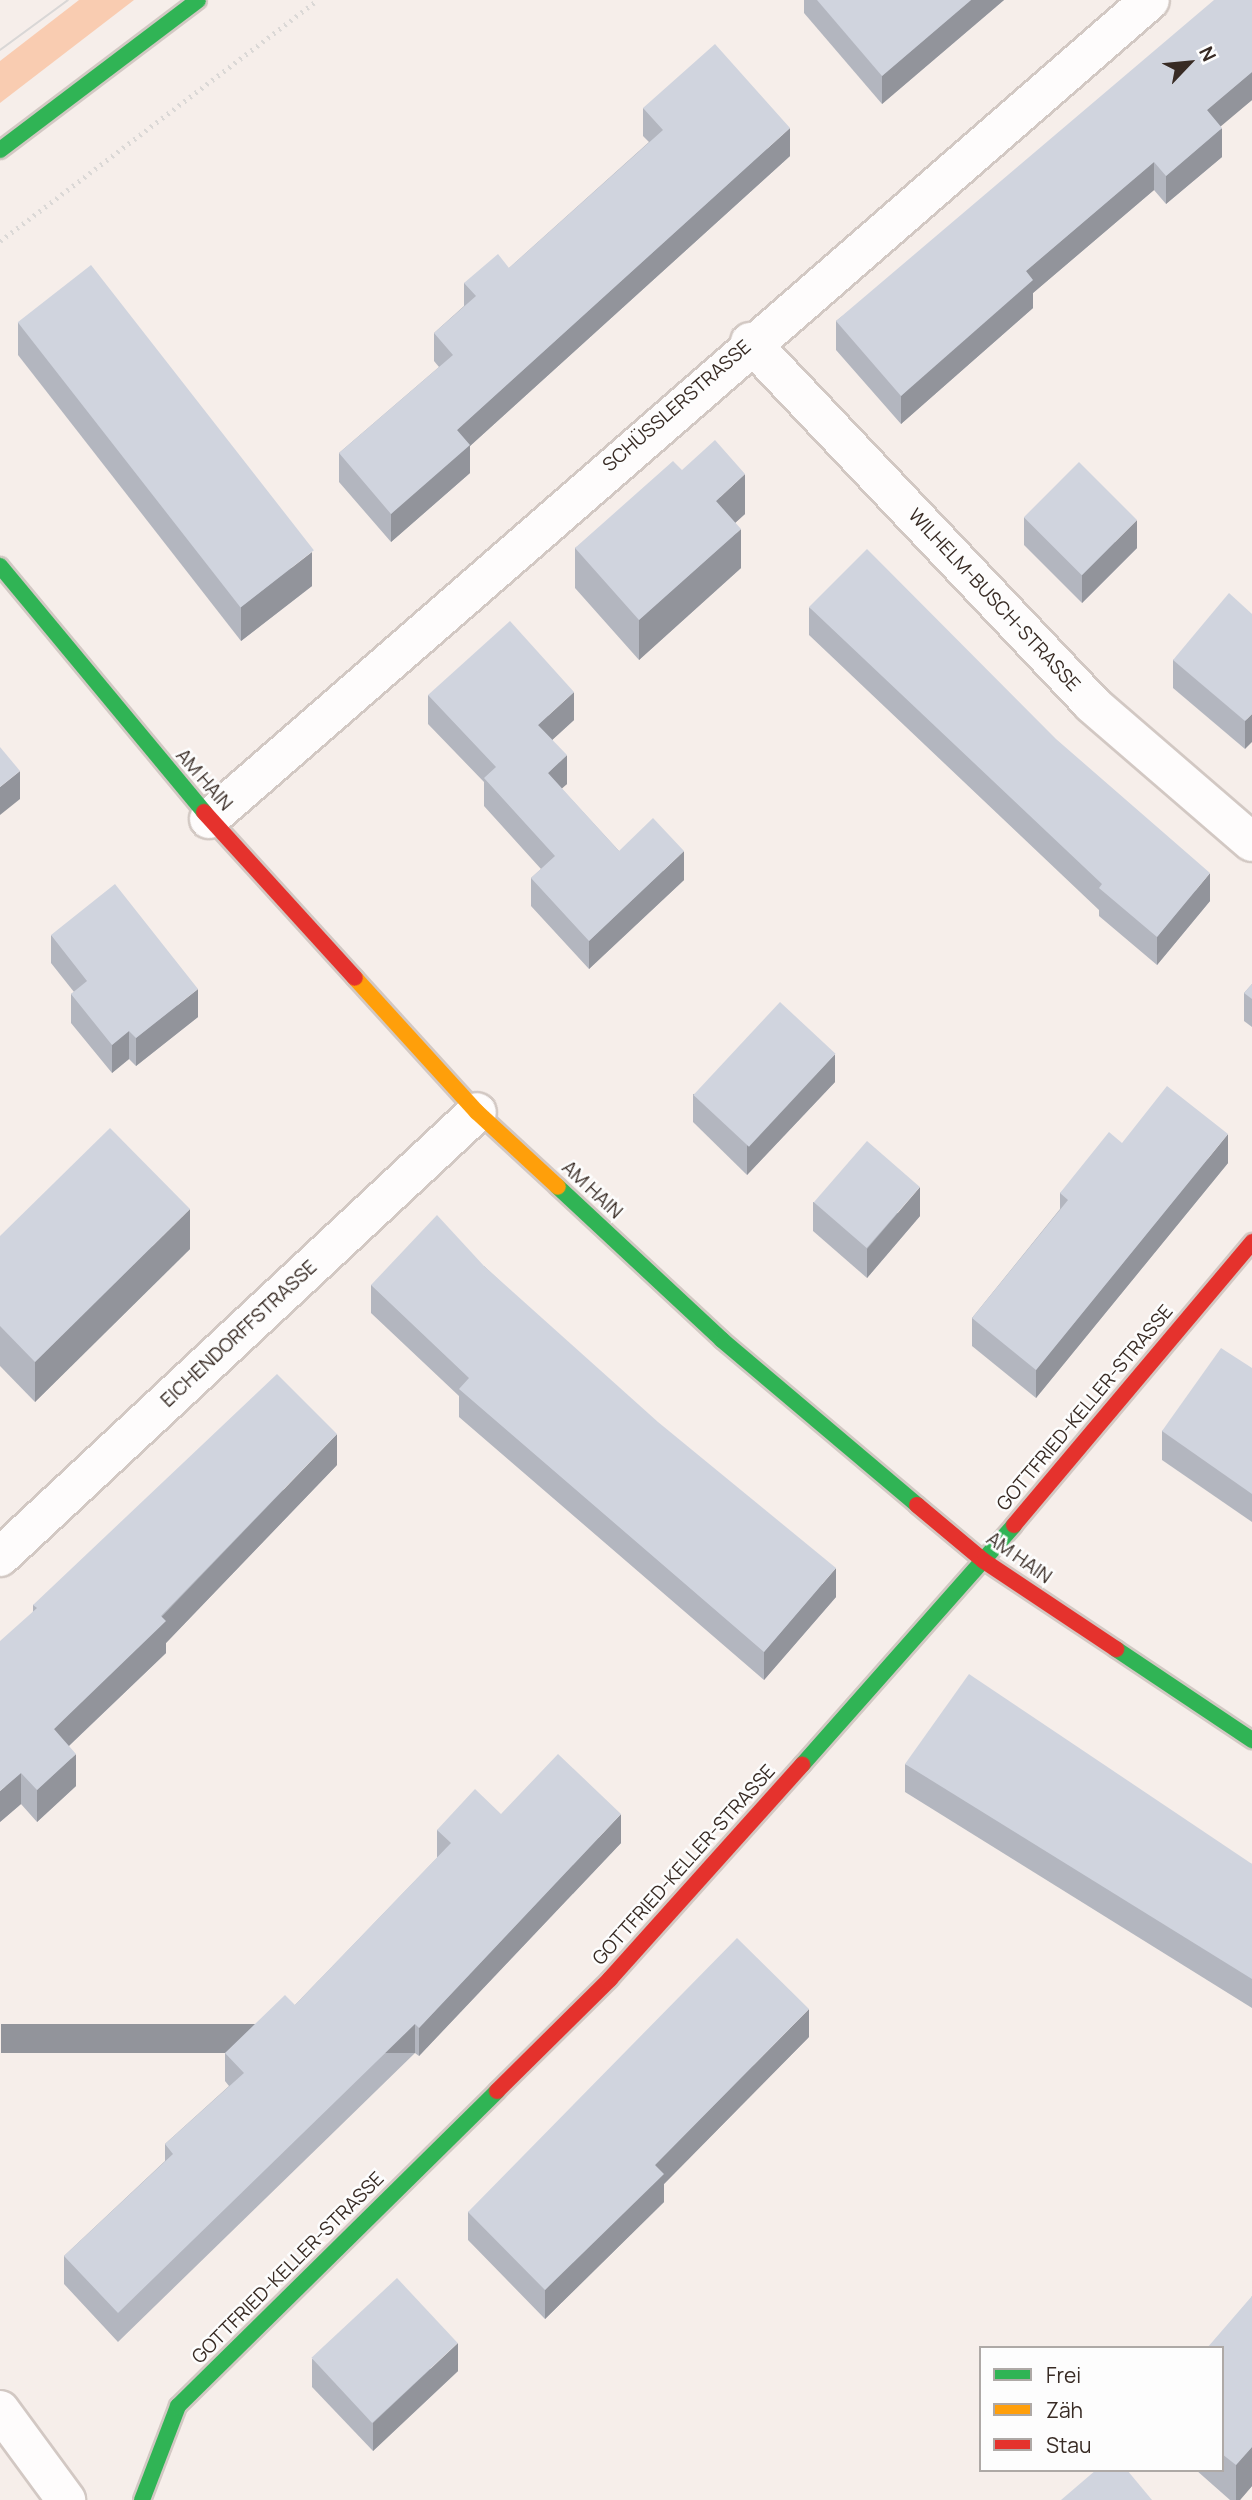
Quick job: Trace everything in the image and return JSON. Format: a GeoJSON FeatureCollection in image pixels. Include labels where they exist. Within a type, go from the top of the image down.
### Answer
{"type":"FeatureCollection","features":[{"type":"Feature","properties":{"kind":"street"},"geometry":{"type":"LineString","coordinates":[[0,150],[198,0]]}},
{"type":"Feature","properties":{"kind":"street","name":"SCHÜSSLERSTRASSE"},"geometry":{"type":"LineString","coordinates":[[209,819],[750,342],[1150,0]]}},
{"type":"Feature","properties":{"kind":"street","name":"WILHELM-BUSCH-STRASSE"},"geometry":{"type":"LineString","coordinates":[[750,342],[1092,704],[1252,842]]}},
{"type":"Feature","properties":{"kind":"street","name":"AM HAIN"},"geometry":{"type":"LineString","coordinates":[[0,566],[209,819],[477,1112],[722,1340],[984,1561],[1252,1740]]}},
{"type":"Feature","properties":{"kind":"street","name":"EICHENDORFFSTRASSE"},"geometry":{"type":"LineString","coordinates":[[0,1557],[477,1112]]}},
{"type":"Feature","properties":{"kind":"street","name":"GOTTFRIED-KELLER-STRASSE"},"geometry":{"type":"LineString","coordinates":[[142,2500],[178,2406],[610,1979],[984,1561],[1252,1242]]}},
{"type":"Feature","properties":{"kind":"street"},"geometry":{"type":"LineString","coordinates":[[0,2410],[66,2500]]}},
{"type":"Feature","properties":{"kind":"path"},"geometry":{"type":"LineString","coordinates":[[0,242],[317,0]]}},
{"type":"Feature","properties":{"kind":"shaded area"},"geometry":{"type":"Polygon","coordinates":[[[79,0],[134,0],[0,103],[0,61],[79,0]]]}},
{"type":"Feature","properties":{"kind":"building"},"geometry":{"type":"Polygon","coordinates":[[[817,0],[971,0],[882,76],[817,0]]]}},
{"type":"Feature","properties":{"kind":"building"},"geometry":{"type":"Polygon","coordinates":[[[1214,0],[1252,0],[1252,72],[1207,110],[1222,128],[1166,176],[1154,162],[1026,271],[1033,280],[901,396],[836,321],[1214,0]]]}},
{"type":"Feature","properties":{"kind":"building"},"geometry":{"type":"Polygon","coordinates":[[[715,44],[790,128],[457,430],[470,445],[391,514],[339,453],[453,355],[434,333],[476,296],[464,283],[498,254],[509,268],[663,130],[643,108],[715,44]]]}},
{"type":"Feature","properties":{"kind":"building"},"geometry":{"type":"Polygon","coordinates":[[[91,265],[314,550],[241,608],[18,322],[91,265]]]}},
{"type":"Feature","properties":{"kind":"building"},"geometry":{"type":"Polygon","coordinates":[[[715,440],[745,474],[716,501],[741,529],[639,620],[575,548],[673,461],[682,470],[715,440]]]}},
{"type":"Feature","properties":{"kind":"building"},"geometry":{"type":"Polygon","coordinates":[[[1079,462],[1137,520],[1082,575],[1024,517],[1079,462]]]}},
{"type":"Feature","properties":{"kind":"building"},"geometry":{"type":"Polygon","coordinates":[[[867,549],[1056,739],[1210,873],[1157,937],[1099,888],[1102,884],[809,607],[867,549]]]}},
{"type":"Feature","properties":{"kind":"building"},"geometry":{"type":"Polygon","coordinates":[[[1229,593],[1252,614],[1252,714],[1245,721],[1173,660],[1229,593]]]}},
{"type":"Feature","properties":{"kind":"building"},"geometry":{"type":"Polygon","coordinates":[[[510,621],[574,692],[538,725],[567,755],[548,773],[619,851],[653,818],[684,851],[589,941],[531,878],[555,856],[484,778],[496,767],[428,695],[510,621]]]}},
{"type":"Feature","properties":{"kind":"building"},"geometry":{"type":"Polygon","coordinates":[[[0,747],[20,771],[0,787],[0,747]]]}},
{"type":"Feature","properties":{"kind":"building"},"geometry":{"type":"Polygon","coordinates":[[[115,884],[198,989],[136,1038],[129,1031],[112,1045],[71,994],[87,981],[51,935],[115,884]]]}},
{"type":"Feature","properties":{"kind":"building"},"geometry":{"type":"Polygon","coordinates":[[[1252,984],[1252,999],[1244,993],[1252,984]]]}},
{"type":"Feature","properties":{"kind":"building"},"geometry":{"type":"Polygon","coordinates":[[[780,1002],[836,1054],[749,1147],[693,1095],[780,1002]]]}},
{"type":"Feature","properties":{"kind":"building"},"geometry":{"type":"Polygon","coordinates":[[[1167,1086],[1228,1134],[1036,1370],[972,1318],[1068,1200],[1060,1193],[1109,1132],[1122,1143],[1167,1086]]]}},
{"type":"Feature","properties":{"kind":"building"},"geometry":{"type":"Polygon","coordinates":[[[110,1128],[190,1209],[35,1362],[0,1326],[0,1236],[110,1128]]]}},
{"type":"Feature","properties":{"kind":"building"},"geometry":{"type":"Polygon","coordinates":[[[867,1141],[920,1187],[867,1248],[814,1202],[867,1141]]]}},
{"type":"Feature","properties":{"kind":"building"},"geometry":{"type":"Polygon","coordinates":[[[437,1215],[484,1266],[658,1422],[836,1568],[764,1652],[459,1389],[469,1378],[371,1285],[437,1215]]]}},
{"type":"Feature","properties":{"kind":"building"},"geometry":{"type":"Polygon","coordinates":[[[1221,1348],[1252,1368],[1252,1494],[1162,1431],[1221,1348]]]}},
{"type":"Feature","properties":{"kind":"building"},"geometry":{"type":"Polygon","coordinates":[[[277,1374],[337,1434],[161,1616],[166,1621],[54,1729],[76,1754],[37,1790],[21,1773],[0,1791],[0,1641],[37,1608],[33,1605],[277,1374]]]}},
{"type":"Feature","properties":{"kind":"building"},"geometry":{"type":"Polygon","coordinates":[[[969,1674],[1252,1864],[1252,1979],[905,1764],[969,1674]]]}},
{"type":"Feature","properties":{"kind":"building"},"geometry":{"type":"Polygon","coordinates":[[[558,1754],[621,1814],[419,2028],[415,2024],[118,2313],[64,2256],[173,2154],[165,2144],[244,2073],[225,2053],[285,1995],[295,2005],[451,1843],[437,1830],[475,1789],[501,1814],[558,1754]]]}},
{"type":"Feature","properties":{"kind":"building"},"geometry":{"type":"Polygon","coordinates":[[[737,1938],[809,2009],[655,2165],[664,2174],[545,2290],[468,2212],[737,1938]]]}},
{"type":"Feature","properties":{"kind":"building"},"geometry":{"type":"Polygon","coordinates":[[[397,2278],[458,2343],[372,2423],[311,2358],[397,2278]]]}},
{"type":"Feature","properties":{"kind":"building"},"geometry":{"type":"Polygon","coordinates":[[[1252,2296],[1252,2447],[1236,2465],[1224,2456],[1224,2346],[1209,2346],[1252,2296]]]}},
{"type":"Feature","properties":{"kind":"building"},"geometry":{"type":"Polygon","coordinates":[[[1094,2472],[1129,2472],[1152,2500],[1061,2500],[1094,2472]]]}},
{"type":"Feature","properties":{"kind":"tram line"},"geometry":{"type":"LineString","coordinates":[[0,50],[68,0]]}},
{"type":"Feature","properties":{"kind":"traffic: fast"},"geometry":{"type":"LineString","coordinates":[[0,150],[198,0]]}},
{"type":"Feature","properties":{"kind":"traffic: fast"},"geometry":{"type":"LineString","coordinates":[[0,566],[204,812]]}},
{"type":"Feature","properties":{"kind":"traffic: fast"},"geometry":{"type":"LineString","coordinates":[[558,1187],[722,1340],[917,1505]]}},
{"type":"Feature","properties":{"kind":"traffic: fast"},"geometry":{"type":"LineString","coordinates":[[802,1765],[1014,1525]]}},
{"type":"Feature","properties":{"kind":"traffic: fast"},"geometry":{"type":"LineString","coordinates":[[1116,1649],[1252,1740]]}},
{"type":"Feature","properties":{"kind":"traffic: fast"},"geometry":{"type":"LineString","coordinates":[[142,2500],[178,2406],[497,2091]]}},
{"type":"Feature","properties":{"kind":"traffic: slow"},"geometry":{"type":"LineString","coordinates":[[355,978],[477,1112],[558,1187]]}},
{"type":"Feature","properties":{"kind":"traffic: jam"},"geometry":{"type":"LineString","coordinates":[[204,812],[355,978]]}},
{"type":"Feature","properties":{"kind":"traffic: jam"},"geometry":{"type":"LineString","coordinates":[[1014,1525],[1252,1242]]}},
{"type":"Feature","properties":{"kind":"traffic: jam"},"geometry":{"type":"LineString","coordinates":[[917,1505],[984,1561],[1116,1649]]}},
{"type":"Feature","properties":{"kind":"traffic: jam"},"geometry":{"type":"LineString","coordinates":[[497,2091],[610,1979],[802,1765]]}}]}
